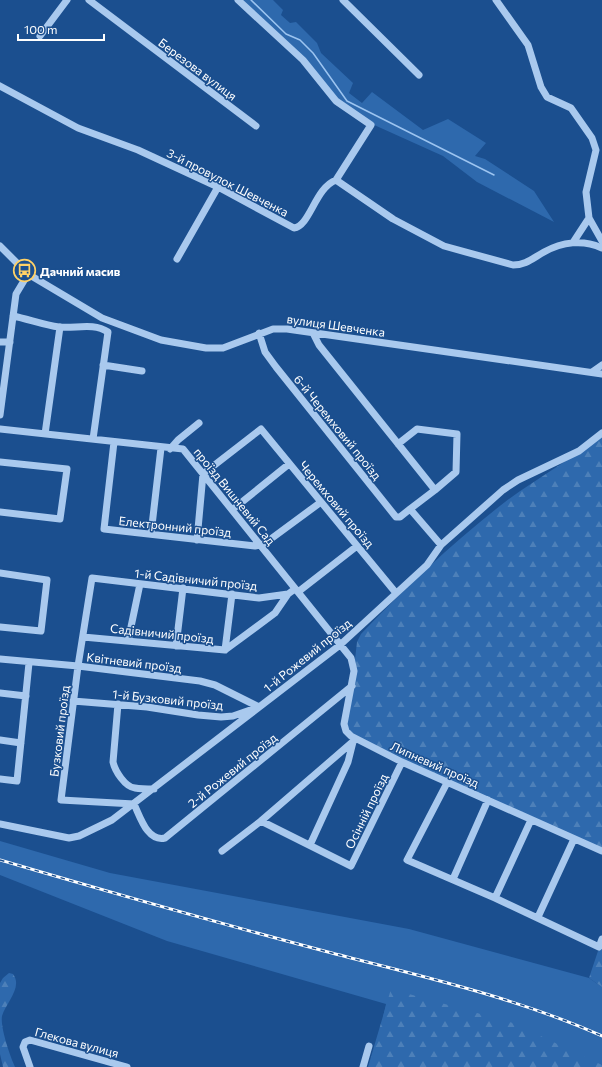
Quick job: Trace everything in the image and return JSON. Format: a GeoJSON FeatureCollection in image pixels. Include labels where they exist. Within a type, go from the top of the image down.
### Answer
{"type":"FeatureCollection","features":[{"type":"Feature","properties":{"kind":"street"},"geometry":{"type":"LineString","coordinates":[[40,36],[67,0]]}},
{"type":"Feature","properties":{"kind":"street","name":"Березова вулиця"},"geometry":{"type":"LineString","coordinates":[[89,0],[256,126]]}},
{"type":"Feature","properties":{"kind":"street","name":"3-й провулок Шевченка"},"geometry":{"type":"LineString","coordinates":[[0,86],[78,128],[138,150],[218,187],[294,228],[302,225],[324,187],[336,180],[371,125],[336,101],[303,60],[238,0]]}},
{"type":"Feature","properties":{"kind":"street"},"geometry":{"type":"LineString","coordinates":[[343,0],[420,76]]}},
{"type":"Feature","properties":{"kind":"street"},"geometry":{"type":"LineString","coordinates":[[496,0],[528,45],[541,87],[547,98],[572,108],[592,138],[596,150],[586,192],[589,218],[602,240]]}},
{"type":"Feature","properties":{"kind":"street"},"geometry":{"type":"LineString","coordinates":[[336,180],[393,219],[444,246],[513,265],[521,265],[546,251],[574,241],[602,248]]}},
{"type":"Feature","properties":{"kind":"street"},"geometry":{"type":"LineString","coordinates":[[177,258],[218,187]]}},
{"type":"Feature","properties":{"kind":"street"},"geometry":{"type":"LineString","coordinates":[[574,241],[589,218]]}},
{"type":"Feature","properties":{"kind":"street","name":"вулиця Шевченка"},"geometry":{"type":"LineString","coordinates":[[0,246],[28,274],[102,318],[161,340],[206,348],[223,348],[259,333],[273,329],[287,329],[602,374]]}},
{"type":"Feature","properties":{"kind":"street"},"geometry":{"type":"LineString","coordinates":[[0,415],[16,294],[28,274]]}},
{"type":"Feature","properties":{"kind":"street"},"geometry":{"type":"LineString","coordinates":[[13,316],[60,327],[102,328],[108,332],[93,439]]}},
{"type":"Feature","properties":{"kind":"street"},"geometry":{"type":"LineString","coordinates":[[45,434],[60,327]]}},
{"type":"Feature","properties":{"kind":"street","name":"6-й Черемховий проїзд"},"geometry":{"type":"LineString","coordinates":[[259,333],[265,352],[276,367],[396,517],[400,517],[456,472],[457,434],[417,429],[398,444]]}},
{"type":"Feature","properties":{"kind":"street"},"geometry":{"type":"LineString","coordinates":[[313,333],[319,345],[435,490]]}},
{"type":"Feature","properties":{"kind":"street"},"geometry":{"type":"LineString","coordinates":[[0,342],[10,342]]}},
{"type":"Feature","properties":{"kind":"street"},"geometry":{"type":"LineString","coordinates":[[103,365],[142,371]]}},
{"type":"Feature","properties":{"kind":"street"},"geometry":{"type":"LineString","coordinates":[[592,372],[602,365]]}},
{"type":"Feature","properties":{"kind":"street"},"geometry":{"type":"LineString","coordinates":[[170,449],[178,440],[199,423]]}},
{"type":"Feature","properties":{"kind":"street","name":"проїзд Вишневий Сад"},"geometry":{"type":"LineString","coordinates":[[0,428],[161,448],[182,449],[340,645]]}},
{"type":"Feature","properties":{"kind":"street","name":"Черемховий проїзд"},"geometry":{"type":"LineString","coordinates":[[203,474],[261,429],[396,593]]}},
{"type":"Feature","properties":{"kind":"street","name":"1-й Рожевий проїзд"},"geometry":{"type":"LineString","coordinates":[[0,824],[59,837],[74,838],[112,820],[340,645],[427,565],[442,545],[510,485],[578,451],[602,433]]}},
{"type":"Feature","properties":{"kind":"street","name":"Електронний проїзд"},"geometry":{"type":"LineString","coordinates":[[114,442],[104,530],[255,546],[260,545]]}},
{"type":"Feature","properties":{"kind":"street"},"geometry":{"type":"LineString","coordinates":[[151,534],[161,448]]}},
{"type":"Feature","properties":{"kind":"street"},"geometry":{"type":"LineString","coordinates":[[0,462],[67,469],[60,519],[0,512]]}},
{"type":"Feature","properties":{"kind":"street"},"geometry":{"type":"LineString","coordinates":[[232,510],[289,464]]}},
{"type":"Feature","properties":{"kind":"street"},"geometry":{"type":"LineString","coordinates":[[197,540],[203,474]]}},
{"type":"Feature","properties":{"kind":"street"},"geometry":{"type":"LineString","coordinates":[[260,545],[264,544],[321,502]]}},
{"type":"Feature","properties":{"kind":"street"},"geometry":{"type":"LineString","coordinates":[[410,509],[442,545]]}},
{"type":"Feature","properties":{"kind":"street","name":"1-й Садівничий проїзд"},"geometry":{"type":"LineString","coordinates":[[92,578],[259,598],[288,594],[297,591],[357,546]]}},
{"type":"Feature","properties":{"kind":"street"},"geometry":{"type":"LineString","coordinates":[[0,573],[48,580],[41,632],[0,627]]}},
{"type":"Feature","properties":{"kind":"street","name":"Бузковий проїзд"},"geometry":{"type":"LineString","coordinates":[[92,578],[73,701],[62,800],[134,804]]}},
{"type":"Feature","properties":{"kind":"street"},"geometry":{"type":"LineString","coordinates":[[128,641],[140,584]]}},
{"type":"Feature","properties":{"kind":"street"},"geometry":{"type":"LineString","coordinates":[[176,646],[183,588]]}},
{"type":"Feature","properties":{"kind":"street"},"geometry":{"type":"LineString","coordinates":[[225,650],[232,594]]}},
{"type":"Feature","properties":{"kind":"street","name":"Садівничий проїзд"},"geometry":{"type":"LineString","coordinates":[[83,637],[225,650],[275,613],[288,594]]}},
{"type":"Feature","properties":{"kind":"street","name":"Липневий проїзд"},"geometry":{"type":"LineString","coordinates":[[340,645],[353,662],[352,686],[344,726],[347,733],[354,741],[448,781],[602,851]]}},
{"type":"Feature","properties":{"kind":"street","name":"Квітневий проїзд"},"geometry":{"type":"LineString","coordinates":[[0,659],[30,663],[78,666],[200,681],[215,684],[259,707]]}},
{"type":"Feature","properties":{"kind":"street"},"geometry":{"type":"LineString","coordinates":[[0,779],[16,781],[30,663]]}},
{"type":"Feature","properties":{"kind":"street","name":"2-й Рожевий проїзд"},"geometry":{"type":"LineString","coordinates":[[134,804],[148,832],[157,838],[165,838],[352,686]]}},
{"type":"Feature","properties":{"kind":"street"},"geometry":{"type":"LineString","coordinates":[[0,693],[26,696]]}},
{"type":"Feature","properties":{"kind":"street","name":"1-й Бузковий проїзд"},"geometry":{"type":"LineString","coordinates":[[73,701],[118,704],[221,717],[233,716],[259,707]]}},
{"type":"Feature","properties":{"kind":"street"},"geometry":{"type":"LineString","coordinates":[[118,704],[113,762],[114,768],[127,785],[134,788],[154,789]]}},
{"type":"Feature","properties":{"kind":"street"},"geometry":{"type":"LineString","coordinates":[[0,740],[21,742]]}},
{"type":"Feature","properties":{"kind":"street"},"geometry":{"type":"LineString","coordinates":[[222,851],[261,821],[354,741]]}},
{"type":"Feature","properties":{"kind":"street"},"geometry":{"type":"LineString","coordinates":[[310,845],[348,762],[354,741]]}},
{"type":"Feature","properties":{"kind":"street","name":"Осінній проїзд"},"geometry":{"type":"LineString","coordinates":[[261,821],[351,866],[402,762]]}},
{"type":"Feature","properties":{"kind":"street"},"geometry":{"type":"LineString","coordinates":[[448,781],[407,860],[538,917],[599,947],[602,939]]}},
{"type":"Feature","properties":{"kind":"street"},"geometry":{"type":"LineString","coordinates":[[453,879],[488,800]]}},
{"type":"Feature","properties":{"kind":"street"},"geometry":{"type":"LineString","coordinates":[[495,898],[531,820]]}},
{"type":"Feature","properties":{"kind":"street"},"geometry":{"type":"LineString","coordinates":[[538,917],[574,839]]}},
{"type":"Feature","properties":{"kind":"street","name":"Глекова вулиця"},"geometry":{"type":"LineString","coordinates":[[30,1067],[23,1047],[25,1042],[30,1040],[127,1067]]}},
{"type":"Feature","properties":{"kind":"street"},"geometry":{"type":"LineString","coordinates":[[362,1067],[369,1046]]}},
{"type":"Feature","properties":{"kind":"green space"},"geometry":{"type":"Polygon","coordinates":[[[242,0],[273,0],[283,10],[281,15],[290,23],[296,22],[317,43],[321,53],[353,83],[349,93],[362,103],[372,92],[423,130],[448,119],[486,143],[475,156],[485,159],[534,191],[554,222],[477,182],[443,156],[372,124],[348,109],[242,0]]]}},
{"type":"Feature","properties":{"kind":"green space"},"geometry":{"type":"Polygon","coordinates":[[[602,433],[602,851],[402,762],[344,729],[352,686],[357,642],[361,634],[395,599],[448,549],[486,517],[517,493],[567,460],[602,433]]]}},
{"type":"Feature","properties":{"kind":"green space"},"geometry":{"type":"Polygon","coordinates":[[[0,841],[110,873],[409,929],[589,978],[602,987],[602,1067],[383,1017],[386,1004],[167,941],[0,875],[0,841]]]}},
{"type":"Feature","properties":{"kind":"green space"},"geometry":{"type":"Polygon","coordinates":[[[602,939],[602,987],[589,978],[602,939]]]}},
{"type":"Feature","properties":{"kind":"green space"},"geometry":{"type":"Polygon","coordinates":[[[9,973],[13,974],[16,979],[16,984],[13,995],[2,1016],[2,1027],[15,1067],[3,1067],[0,1054],[0,983],[9,973]]]}},
{"type":"Feature","properties":{"kind":"green space"},"geometry":{"type":"Polygon","coordinates":[[[391,989],[513,1023],[602,1065],[602,1067],[368,1067],[391,989]]]}},
{"type":"Feature","properties":{"kind":"waterway"},"geometry":{"type":"LineString","coordinates":[[251,0],[286,34],[300,40],[313,53],[347,101],[494,175]]}},
{"type":"Feature","properties":{"kind":"railway"},"geometry":{"type":"LineString","coordinates":[[0,860],[246,930],[467,988],[569,1022],[602,1036]]}},
{"type":"Feature","properties":{"kind":"place","name":"Дачний масив"},"geometry":{"type":"Point","coordinates":[24,271]}}]}
